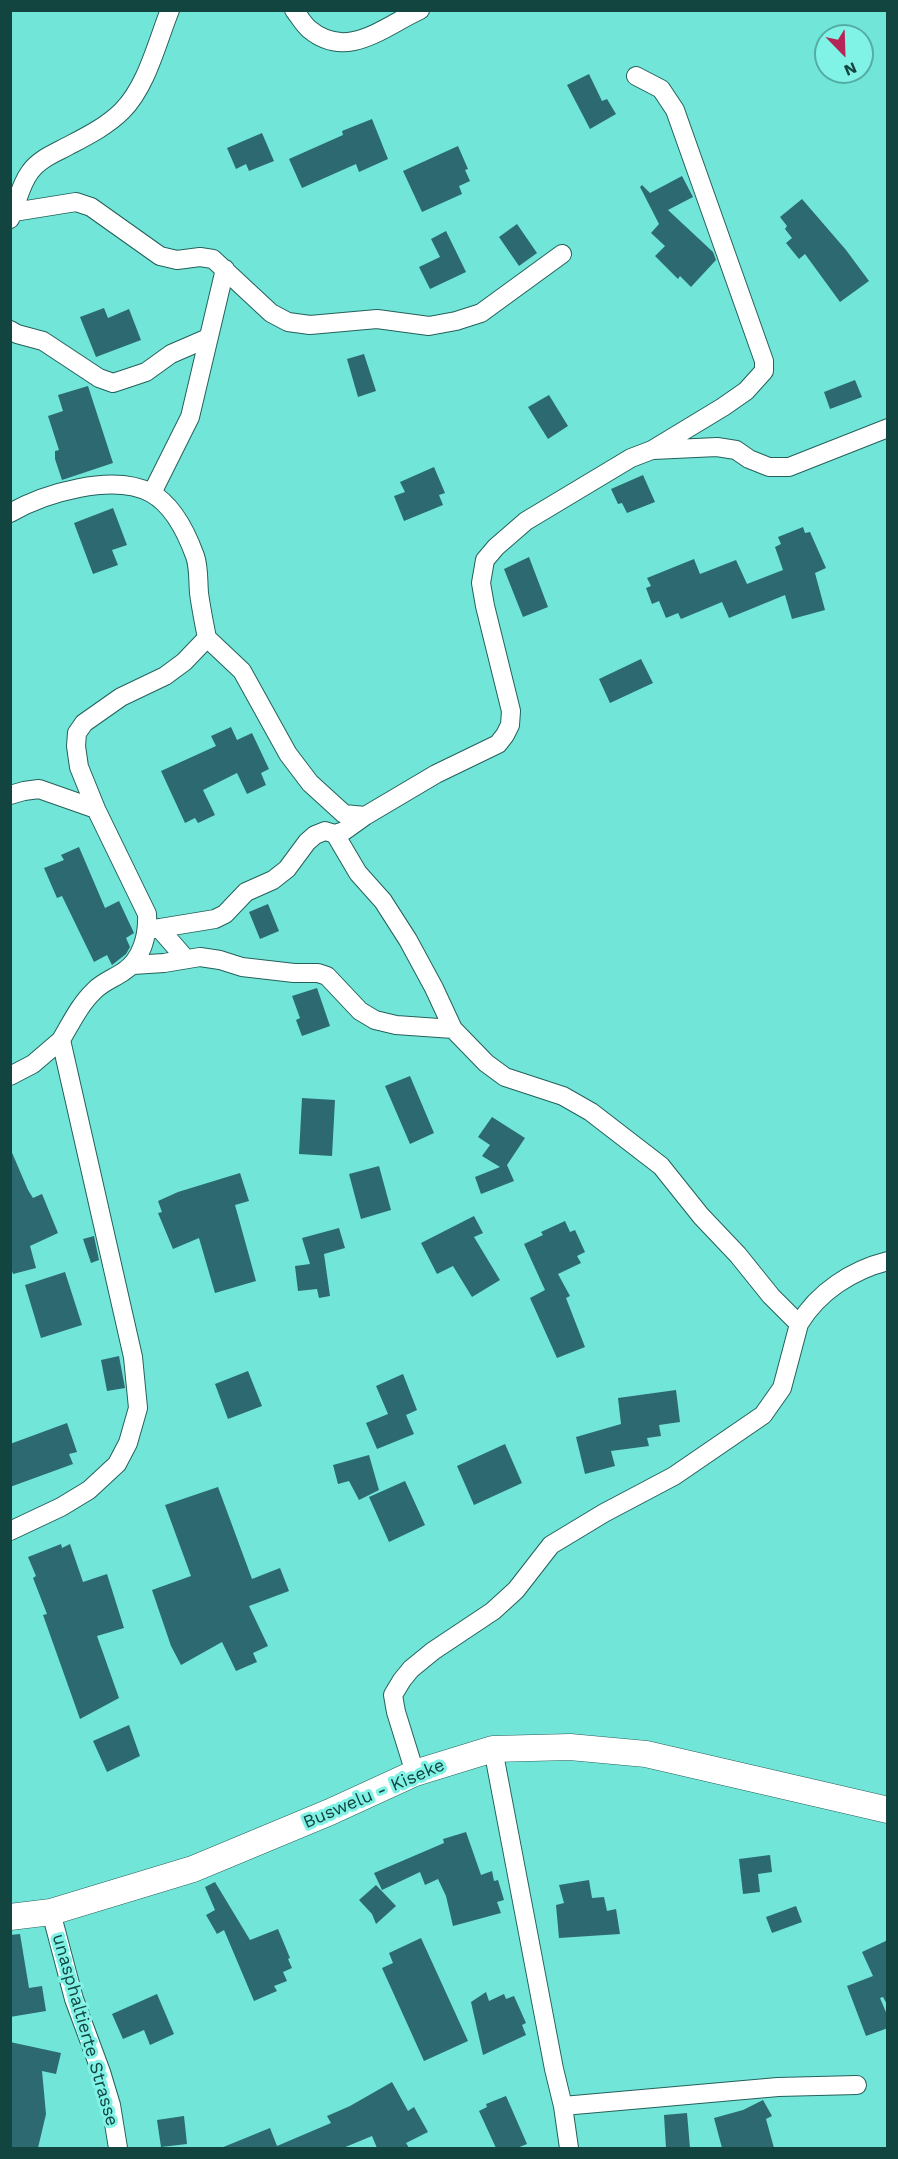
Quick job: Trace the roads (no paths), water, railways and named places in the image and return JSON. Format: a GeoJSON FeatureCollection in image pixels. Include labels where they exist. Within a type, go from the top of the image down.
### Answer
{"type":"FeatureCollection","features":[{"type":"Feature","properties":{"kind":"main road","name":"Buswelu - Kiseke"},"geometry":{"type":"LineString","coordinates":[[10,1917],[51,1912],[193,1869],[330,1812],[415,1773],[493,1749],[570,1747],[646,1754],[888,1810]]}},
{"type":"Feature","properties":{"kind":"street"},"geometry":{"type":"LineString","coordinates":[[12,215],[29,172],[38,163],[92,134],[124,109],[151,60],[170,10]]}},
{"type":"Feature","properties":{"kind":"street"},"geometry":{"type":"LineString","coordinates":[[294,10],[308,28],[332,43],[358,41],[420,10]]}},
{"type":"Feature","properties":{"kind":"street"},"geometry":{"type":"LineString","coordinates":[[153,929],[215,919],[225,914],[246,892],[273,880],[287,869],[315,835],[325,831],[335,834],[344,831],[364,816],[436,774],[498,744],[506,735],[510,725],[511,711],[485,606],[482,582],[485,560],[496,547],[526,521],[632,458],[652,450],[746,391],[764,371],[764,361],[675,110],[661,89],[636,76]]}},
{"type":"Feature","properties":{"kind":"street"},"geometry":{"type":"LineString","coordinates":[[12,215],[76,202],[91,207],[160,256],[177,260],[213,258],[271,313],[288,322],[310,325],[377,319],[429,326],[456,321],[481,313],[562,254]]}},
{"type":"Feature","properties":{"kind":"street"},"geometry":{"type":"LineString","coordinates":[[152,494],[190,417],[225,269]]}},
{"type":"Feature","properties":{"kind":"street"},"geometry":{"type":"LineString","coordinates":[[10,330],[43,340],[99,378],[113,384],[146,372],[171,354],[208,338]]}},
{"type":"Feature","properties":{"kind":"street"},"geometry":{"type":"LineString","coordinates":[[652,450],[717,447],[736,450],[749,459],[769,467],[789,467],[888,428]]}},
{"type":"Feature","properties":{"kind":"street"},"geometry":{"type":"LineString","coordinates":[[10,513],[41,498],[68,489],[111,485],[135,488],[152,494],[167,507],[182,527],[196,559],[199,594],[207,638],[242,672],[288,754],[310,783],[344,814],[364,816]]}},
{"type":"Feature","properties":{"kind":"street"},"geometry":{"type":"LineString","coordinates":[[186,959],[153,929],[78,767],[76,746],[77,733],[84,723],[122,697],[165,676],[184,662],[207,638]]}},
{"type":"Feature","properties":{"kind":"street"},"geometry":{"type":"LineString","coordinates":[[10,795],[24,790],[39,789],[96,809]]}},
{"type":"Feature","properties":{"kind":"street"},"geometry":{"type":"LineString","coordinates":[[335,834],[358,873],[383,901],[408,940],[453,1029],[486,1063],[505,1077],[563,1096],[591,1112],[661,1166],[701,1216],[738,1255],[771,1296],[799,1324]]}},
{"type":"Feature","properties":{"kind":"street"},"geometry":{"type":"LineString","coordinates":[[133,965],[153,929]]}},
{"type":"Feature","properties":{"kind":"street"},"geometry":{"type":"LineString","coordinates":[[10,1076],[33,1064],[61,1040],[78,1011],[95,990],[133,965],[200,957],[242,967],[294,973],[318,973],[327,976],[360,1011],[375,1020],[396,1025],[453,1029]]}},
{"type":"Feature","properties":{"kind":"street"},"geometry":{"type":"LineString","coordinates":[[10,1531],[88,1490],[117,1464],[128,1443],[138,1407],[133,1357],[61,1040]]}},
{"type":"Feature","properties":{"kind":"street"},"geometry":{"type":"LineString","coordinates":[[415,1773],[393,1695],[411,1669],[493,1611],[516,1590],[551,1545],[604,1513],[674,1476],[762,1415],[782,1388],[799,1324],[822,1296],[842,1280],[866,1266],[888,1261]]}},
{"type":"Feature","properties":{"kind":"street"},"geometry":{"type":"LineString","coordinates":[[493,1749],[563,2106],[569,2148]]}},
{"type":"Feature","properties":{"kind":"street","name":"unasphaltierte Strasse"},"geometry":{"type":"LineString","coordinates":[[51,1912],[74,1999],[111,2105],[118,2148]]}},
{"type":"Feature","properties":{"kind":"street"},"geometry":{"type":"LineString","coordinates":[[563,2106],[778,2087],[857,2085]]}}]}
